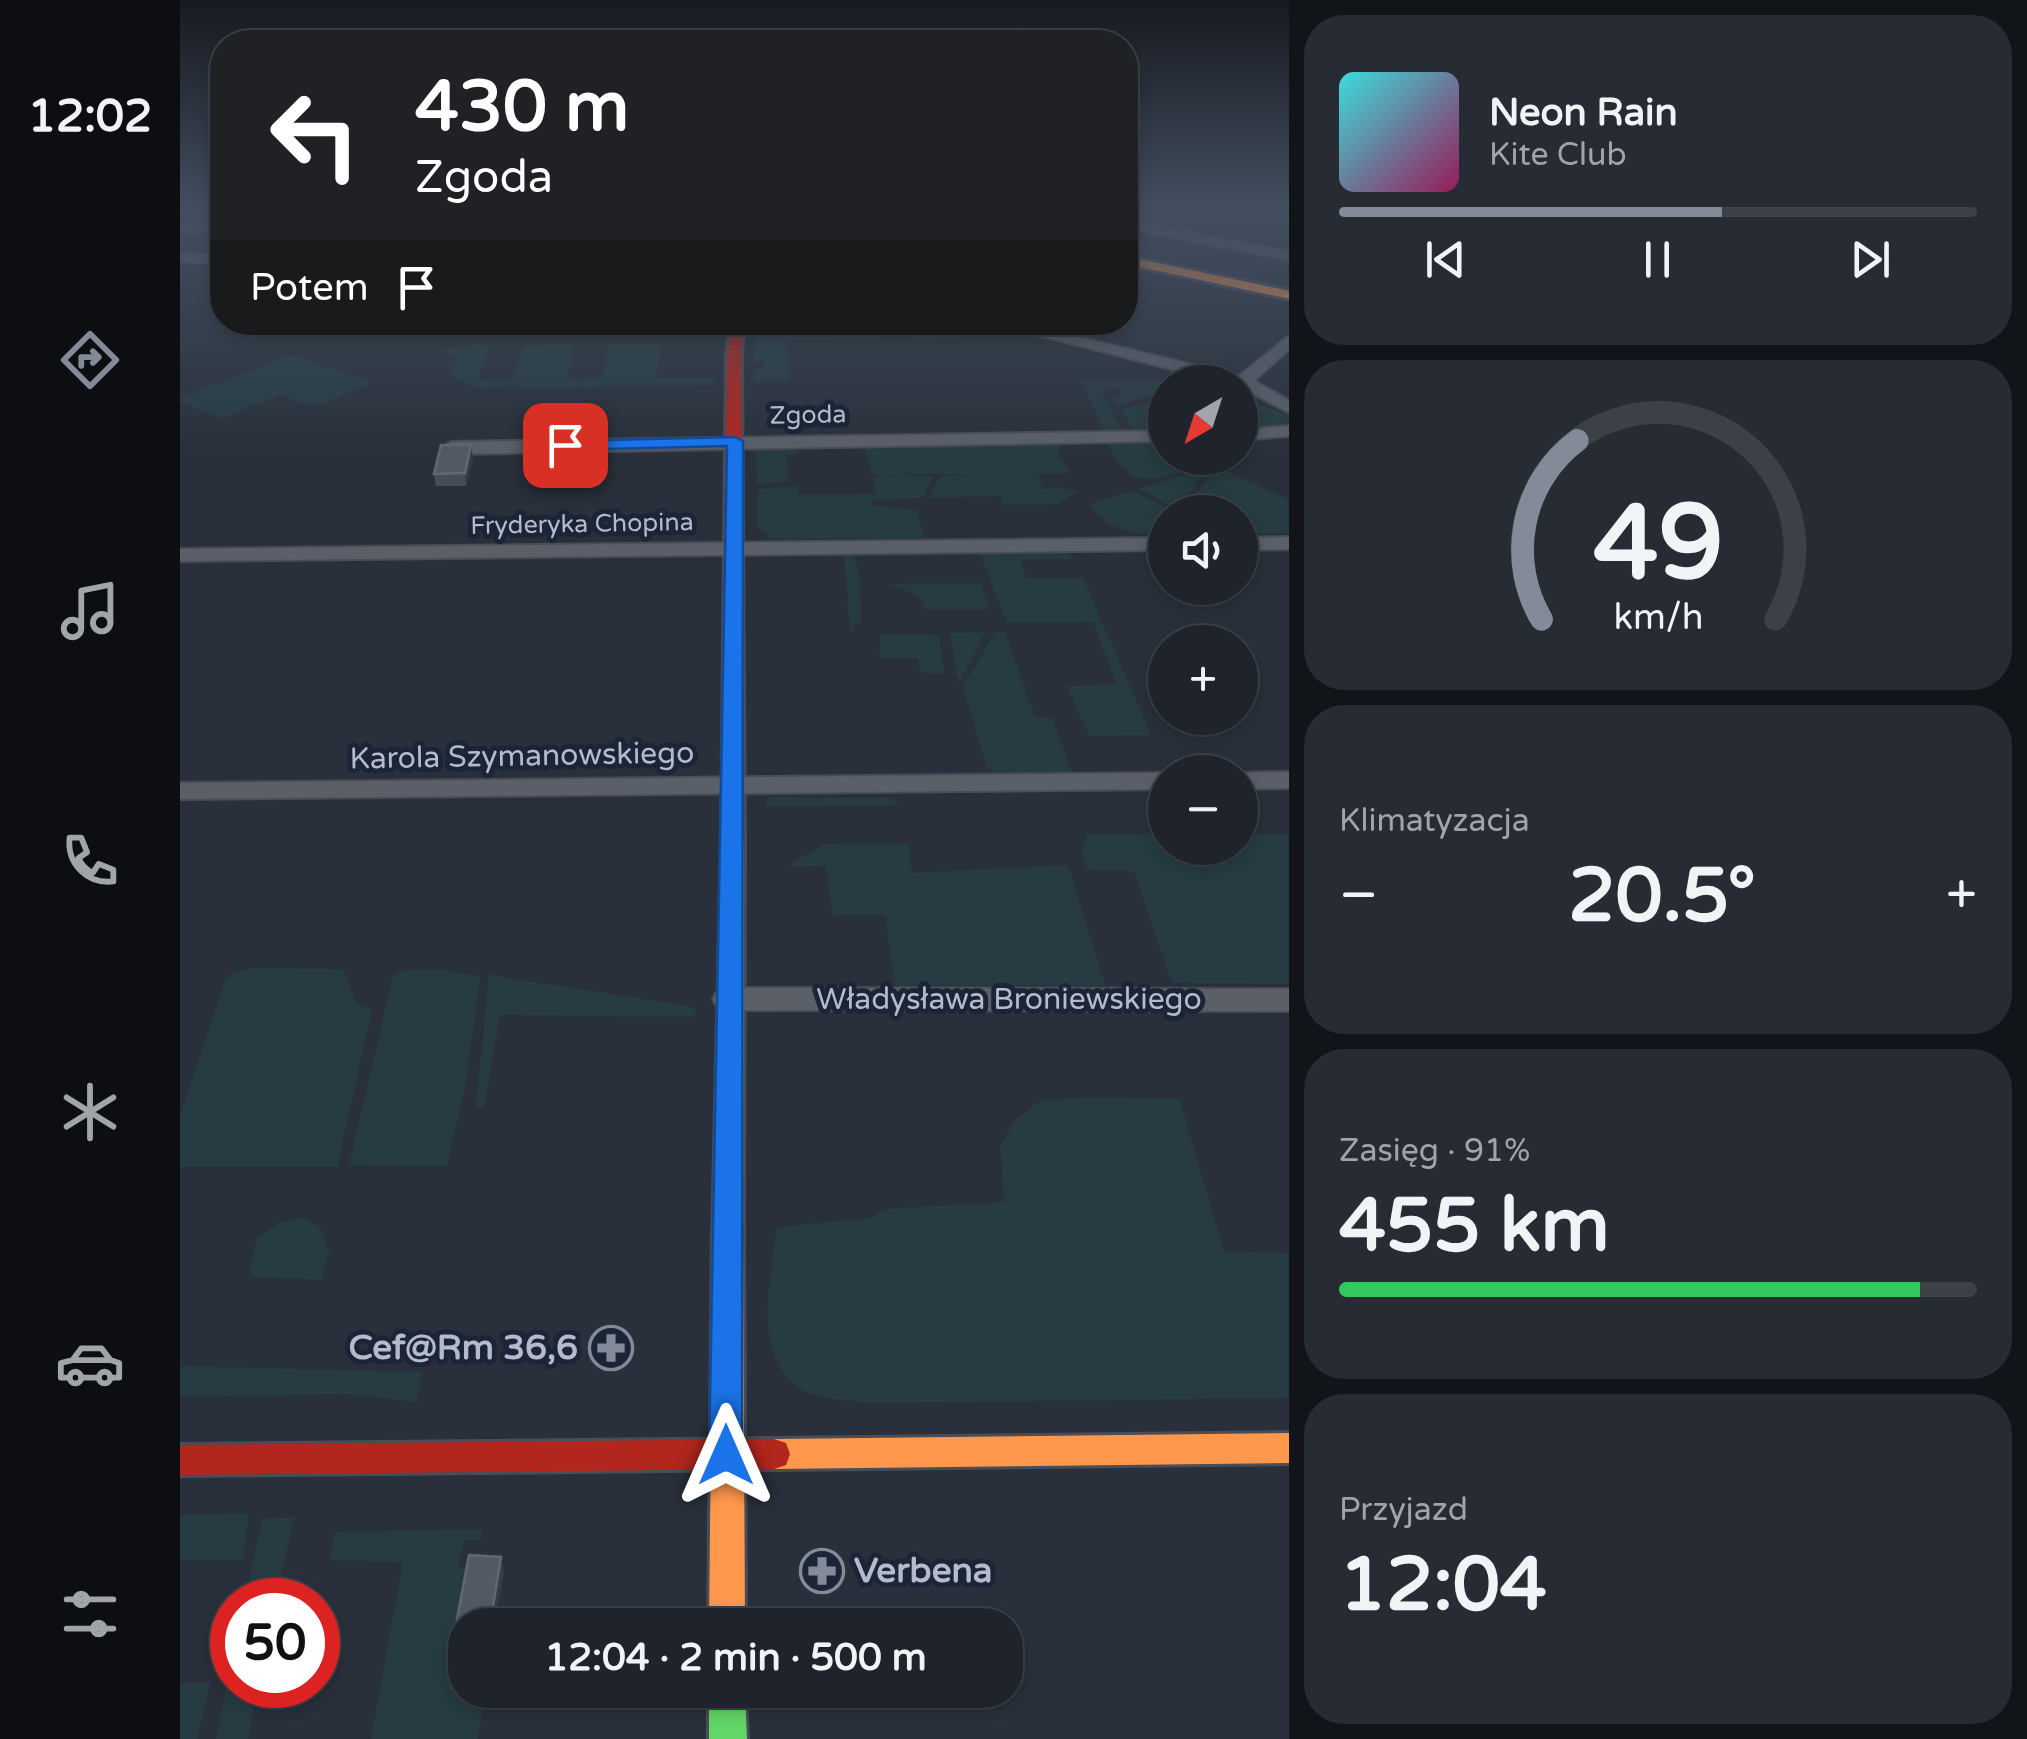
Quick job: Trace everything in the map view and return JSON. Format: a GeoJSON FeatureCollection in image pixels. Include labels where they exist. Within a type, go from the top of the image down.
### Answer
{"type":"FeatureCollection","features":[{"type":"Feature","properties":{"kind":"main road"},"geometry":{"type":"LineString","coordinates":[[727,1608],[728,998],[736,335]]}},
{"type":"Feature","properties":{"kind":"main road"},"geometry":{"type":"LineString","coordinates":[[180,1460],[1289,1448]]}},
{"type":"Feature","properties":{"kind":"main road"},"geometry":{"type":"LineString","coordinates":[[727,1708],[728,1739]]}},
{"type":"Feature","properties":{"kind":"street"},"geometry":{"type":"LineString","coordinates":[[1047,335],[1171,365]]}},
{"type":"Feature","properties":{"kind":"street"},"geometry":{"type":"LineString","coordinates":[[1258,366],[1289,341]]}},
{"type":"Feature","properties":{"kind":"street"},"geometry":{"type":"LineString","coordinates":[[1258,390],[1289,407]]}},
{"type":"Feature","properties":{"kind":"street"},"geometry":{"type":"LineString","coordinates":[[1258,434],[1289,431]]}},
{"type":"Feature","properties":{"kind":"street","name":"Zgoda"},"geometry":{"type":"LineString","coordinates":[[451,448],[1148,436]]}},
{"type":"Feature","properties":{"kind":"street"},"geometry":{"type":"LineString","coordinates":[[1258,544],[1289,543]]}},
{"type":"Feature","properties":{"kind":"street","name":"Fryderyka Chopina"},"geometry":{"type":"LineString","coordinates":[[180,555],[1148,544]]}},
{"type":"Feature","properties":{"kind":"street"},"geometry":{"type":"LineString","coordinates":[[1258,781],[1289,780]]}},
{"type":"Feature","properties":{"kind":"street","name":"Karola Szymanowskiego"},"geometry":{"type":"LineString","coordinates":[[180,792],[1148,781]]}},
{"type":"Feature","properties":{"kind":"street","name":"Władysława Broniewskiego"},"geometry":{"type":"LineString","coordinates":[[728,998],[1289,1000]]}},
{"type":"Feature","properties":{"kind":"green space"},"geometry":{"type":"Polygon","coordinates":[[[754,335],[879,336],[881,340],[785,341],[789,381],[754,381],[754,370],[765,369],[763,361],[754,361],[754,335]]]}},
{"type":"Feature","properties":{"kind":"green space"},"geometry":{"type":"Polygon","coordinates":[[[902,335],[1014,335],[917,339],[902,335]]]}},
{"type":"Feature","properties":{"kind":"green space"},"geometry":{"type":"Polygon","coordinates":[[[467,344],[490,345],[477,380],[513,379],[524,345],[575,344],[567,379],[603,378],[610,344],[661,344],[656,378],[714,378],[714,385],[478,388],[451,377],[457,360],[443,350],[465,349],[467,344]]]}},
{"type":"Feature","properties":{"kind":"green space"},"geometry":{"type":"Polygon","coordinates":[[[292,355],[373,383],[313,407],[280,395],[221,418],[180,402],[180,397],[292,355]]]}},
{"type":"Feature","properties":{"kind":"green space"},"geometry":{"type":"Polygon","coordinates":[[[1081,381],[1148,381],[1148,397],[1117,405],[1112,396],[1124,395],[1121,388],[1100,389],[1122,431],[1104,430],[1081,381]]]}},
{"type":"Feature","properties":{"kind":"green space"},"geometry":{"type":"Polygon","coordinates":[[[1148,402],[1148,430],[1135,431],[1122,410],[1148,402]]]}},
{"type":"Feature","properties":{"kind":"green space"},"geometry":{"type":"Polygon","coordinates":[[[1258,406],[1289,416],[1289,423],[1258,430],[1258,406]]]}},
{"type":"Feature","properties":{"kind":"green space"},"geometry":{"type":"Polygon","coordinates":[[[1148,443],[1148,475],[1170,475],[1138,477],[1117,461],[1108,444],[1148,443]]]}},
{"type":"Feature","properties":{"kind":"green space"},"geometry":{"type":"Polygon","coordinates":[[[1063,444],[1057,452],[1070,473],[872,475],[864,448],[1063,444]]]}},
{"type":"Feature","properties":{"kind":"green space"},"geometry":{"type":"Polygon","coordinates":[[[798,448],[799,453],[787,454],[788,481],[757,484],[756,450],[798,448]]]}},
{"type":"Feature","properties":{"kind":"green space"},"geometry":{"type":"Polygon","coordinates":[[[1038,474],[1044,485],[1038,485],[1039,489],[1061,487],[1078,492],[1058,504],[1003,505],[1000,496],[929,498],[941,475],[1038,474]]]}},
{"type":"Feature","properties":{"kind":"green space"},"geometry":{"type":"Polygon","coordinates":[[[1182,475],[1202,475],[1188,495],[1150,495],[1139,489],[1182,475]]]}},
{"type":"Feature","properties":{"kind":"green space"},"geometry":{"type":"Polygon","coordinates":[[[1210,475],[1235,475],[1289,500],[1289,533],[1258,534],[1258,495],[1195,495],[1210,475]]]}},
{"type":"Feature","properties":{"kind":"green space"},"geometry":{"type":"Polygon","coordinates":[[[933,476],[923,498],[871,500],[872,505],[917,510],[924,538],[771,539],[757,526],[758,489],[797,486],[799,495],[876,494],[873,478],[933,476]]]}},
{"type":"Feature","properties":{"kind":"green space"},"geometry":{"type":"Polygon","coordinates":[[[1133,491],[1148,498],[1148,535],[1103,520],[1090,504],[1133,491]]]}},
{"type":"Feature","properties":{"kind":"green space"},"geometry":{"type":"Polygon","coordinates":[[[1068,552],[1072,559],[1020,560],[1026,578],[1083,578],[1151,735],[1089,736],[1067,686],[1117,684],[1093,622],[1007,623],[980,554],[1068,552]]]}},
{"type":"Feature","properties":{"kind":"green space"},"geometry":{"type":"Polygon","coordinates":[[[844,555],[853,556],[861,582],[860,595],[856,597],[861,600],[861,623],[854,624],[855,631],[850,631],[844,555]]]}},
{"type":"Feature","properties":{"kind":"green space"},"geometry":{"type":"Polygon","coordinates":[[[981,583],[989,609],[925,609],[918,595],[889,584],[981,583]]]}},
{"type":"Feature","properties":{"kind":"green space"},"geometry":{"type":"Polygon","coordinates":[[[985,632],[959,682],[949,633],[985,632]]]}},
{"type":"Feature","properties":{"kind":"green space"},"geometry":{"type":"Polygon","coordinates":[[[995,632],[1005,632],[1035,717],[1052,718],[1073,775],[995,772],[987,768],[963,687],[995,632]]]}},
{"type":"Feature","properties":{"kind":"green space"},"geometry":{"type":"Polygon","coordinates":[[[879,634],[939,635],[944,673],[921,673],[918,658],[880,658],[879,634]]]}},
{"type":"Feature","properties":{"kind":"green space"},"geometry":{"type":"Polygon","coordinates":[[[769,797],[894,798],[897,805],[764,807],[769,797]]]}},
{"type":"Feature","properties":{"kind":"green space"},"geometry":{"type":"Polygon","coordinates":[[[1086,834],[1148,834],[1148,865],[1258,865],[1258,834],[1289,834],[1289,984],[1172,983],[1134,871],[1088,870],[1081,856],[1086,834]]]}},
{"type":"Feature","properties":{"kind":"green space"},"geometry":{"type":"Polygon","coordinates":[[[908,843],[912,873],[1068,865],[1105,985],[895,985],[885,915],[833,915],[826,866],[787,867],[824,844],[908,843]]]}},
{"type":"Feature","properties":{"kind":"green space"},"geometry":{"type":"Polygon","coordinates":[[[253,968],[343,969],[357,1005],[372,1009],[337,1167],[180,1167],[180,1115],[225,981],[232,973],[253,968]]]}},
{"type":"Feature","properties":{"kind":"green space"},"geometry":{"type":"Polygon","coordinates":[[[439,969],[480,977],[464,1092],[447,1166],[349,1165],[393,976],[405,970],[439,969]]]}},
{"type":"Feature","properties":{"kind":"green space"},"geometry":{"type":"Polygon","coordinates":[[[489,975],[689,1006],[695,1009],[696,1017],[500,1015],[484,1108],[476,1106],[489,975]]]}},
{"type":"Feature","properties":{"kind":"green space"},"geometry":{"type":"Polygon","coordinates":[[[1090,1097],[1179,1099],[1224,1251],[1289,1253],[1289,1398],[870,1403],[816,1395],[801,1389],[785,1374],[769,1336],[769,1291],[777,1227],[872,1218],[884,1209],[1004,1202],[1000,1146],[1016,1119],[1040,1101],[1090,1097]]]}},
{"type":"Feature","properties":{"kind":"green space"},"geometry":{"type":"Polygon","coordinates":[[[300,1217],[321,1228],[329,1254],[321,1280],[253,1277],[250,1269],[257,1238],[277,1224],[300,1217]]]}},
{"type":"Feature","properties":{"kind":"green space"},"geometry":{"type":"Polygon","coordinates":[[[180,1366],[422,1372],[417,1402],[344,1394],[180,1397],[180,1366]]]}},
{"type":"Feature","properties":{"kind":"green space"},"geometry":{"type":"Polygon","coordinates":[[[249,1513],[243,1560],[180,1560],[180,1515],[249,1513]]]}},
{"type":"Feature","properties":{"kind":"green space"},"geometry":{"type":"Polygon","coordinates":[[[294,1517],[281,1578],[250,1578],[262,1519],[294,1517]]]}},
{"type":"Feature","properties":{"kind":"green space"},"geometry":{"type":"Polygon","coordinates":[[[483,1529],[480,1540],[464,1540],[458,1567],[466,1567],[461,1608],[448,1608],[448,1708],[483,1708],[478,1739],[371,1739],[403,1562],[330,1560],[335,1532],[483,1529]]]}},
{"type":"Feature","properties":{"kind":"green space"},"geometry":{"type":"Polygon","coordinates":[[[210,1682],[197,1739],[180,1739],[180,1683],[210,1682]]]}},
{"type":"Feature","properties":{"kind":"green space"},"geometry":{"type":"Polygon","coordinates":[[[222,1708],[254,1708],[248,1739],[216,1739],[222,1708]]]}},
{"type":"Feature","properties":{"kind":"building"},"geometry":{"type":"Polygon","coordinates":[[[441,445],[471,445],[465,473],[434,474],[441,445]]]}},
{"type":"Feature","properties":{"kind":"building"},"geometry":{"type":"Polygon","coordinates":[[[469,1555],[501,1557],[493,1608],[459,1608],[469,1555]]]}},
{"type":"Feature","properties":{"kind":"traffic: fast"},"geometry":{"type":"LineString","coordinates":[[728,1238],[733,842]]}},
{"type":"Feature","properties":{"kind":"traffic: fast"},"geometry":{"type":"LineString","coordinates":[[727,1708],[728,1739]]}},
{"type":"Feature","properties":{"kind":"traffic: slow"},"geometry":{"type":"LineString","coordinates":[[1281,293],[1289,295]]}},
{"type":"Feature","properties":{"kind":"traffic: slow"},"geometry":{"type":"LineString","coordinates":[[727,1608],[728,1238]]}},
{"type":"Feature","properties":{"kind":"traffic: slow"},"geometry":{"type":"LineString","coordinates":[[774,1454],[1289,1448]]}},
{"type":"Feature","properties":{"kind":"traffic: jam"},"geometry":{"type":"LineString","coordinates":[[733,842],[736,335]]}},
{"type":"Feature","properties":{"kind":"traffic: jam"},"geometry":{"type":"LineString","coordinates":[[180,1460],[774,1454]]}},
{"type":"Feature","properties":{"kind":"place","name":"Cef@Rm 36,6"},"geometry":{"type":"Point","coordinates":[611,1348]}},
{"type":"Feature","properties":{"kind":"place","name":"Verbena"},"geometry":{"type":"Point","coordinates":[822,1571]}},
{"type":"Feature","properties":{"kind":"route"},"geometry":{"type":"LineString","coordinates":[[565,445],[735,441],[726,1455]]}}]}
